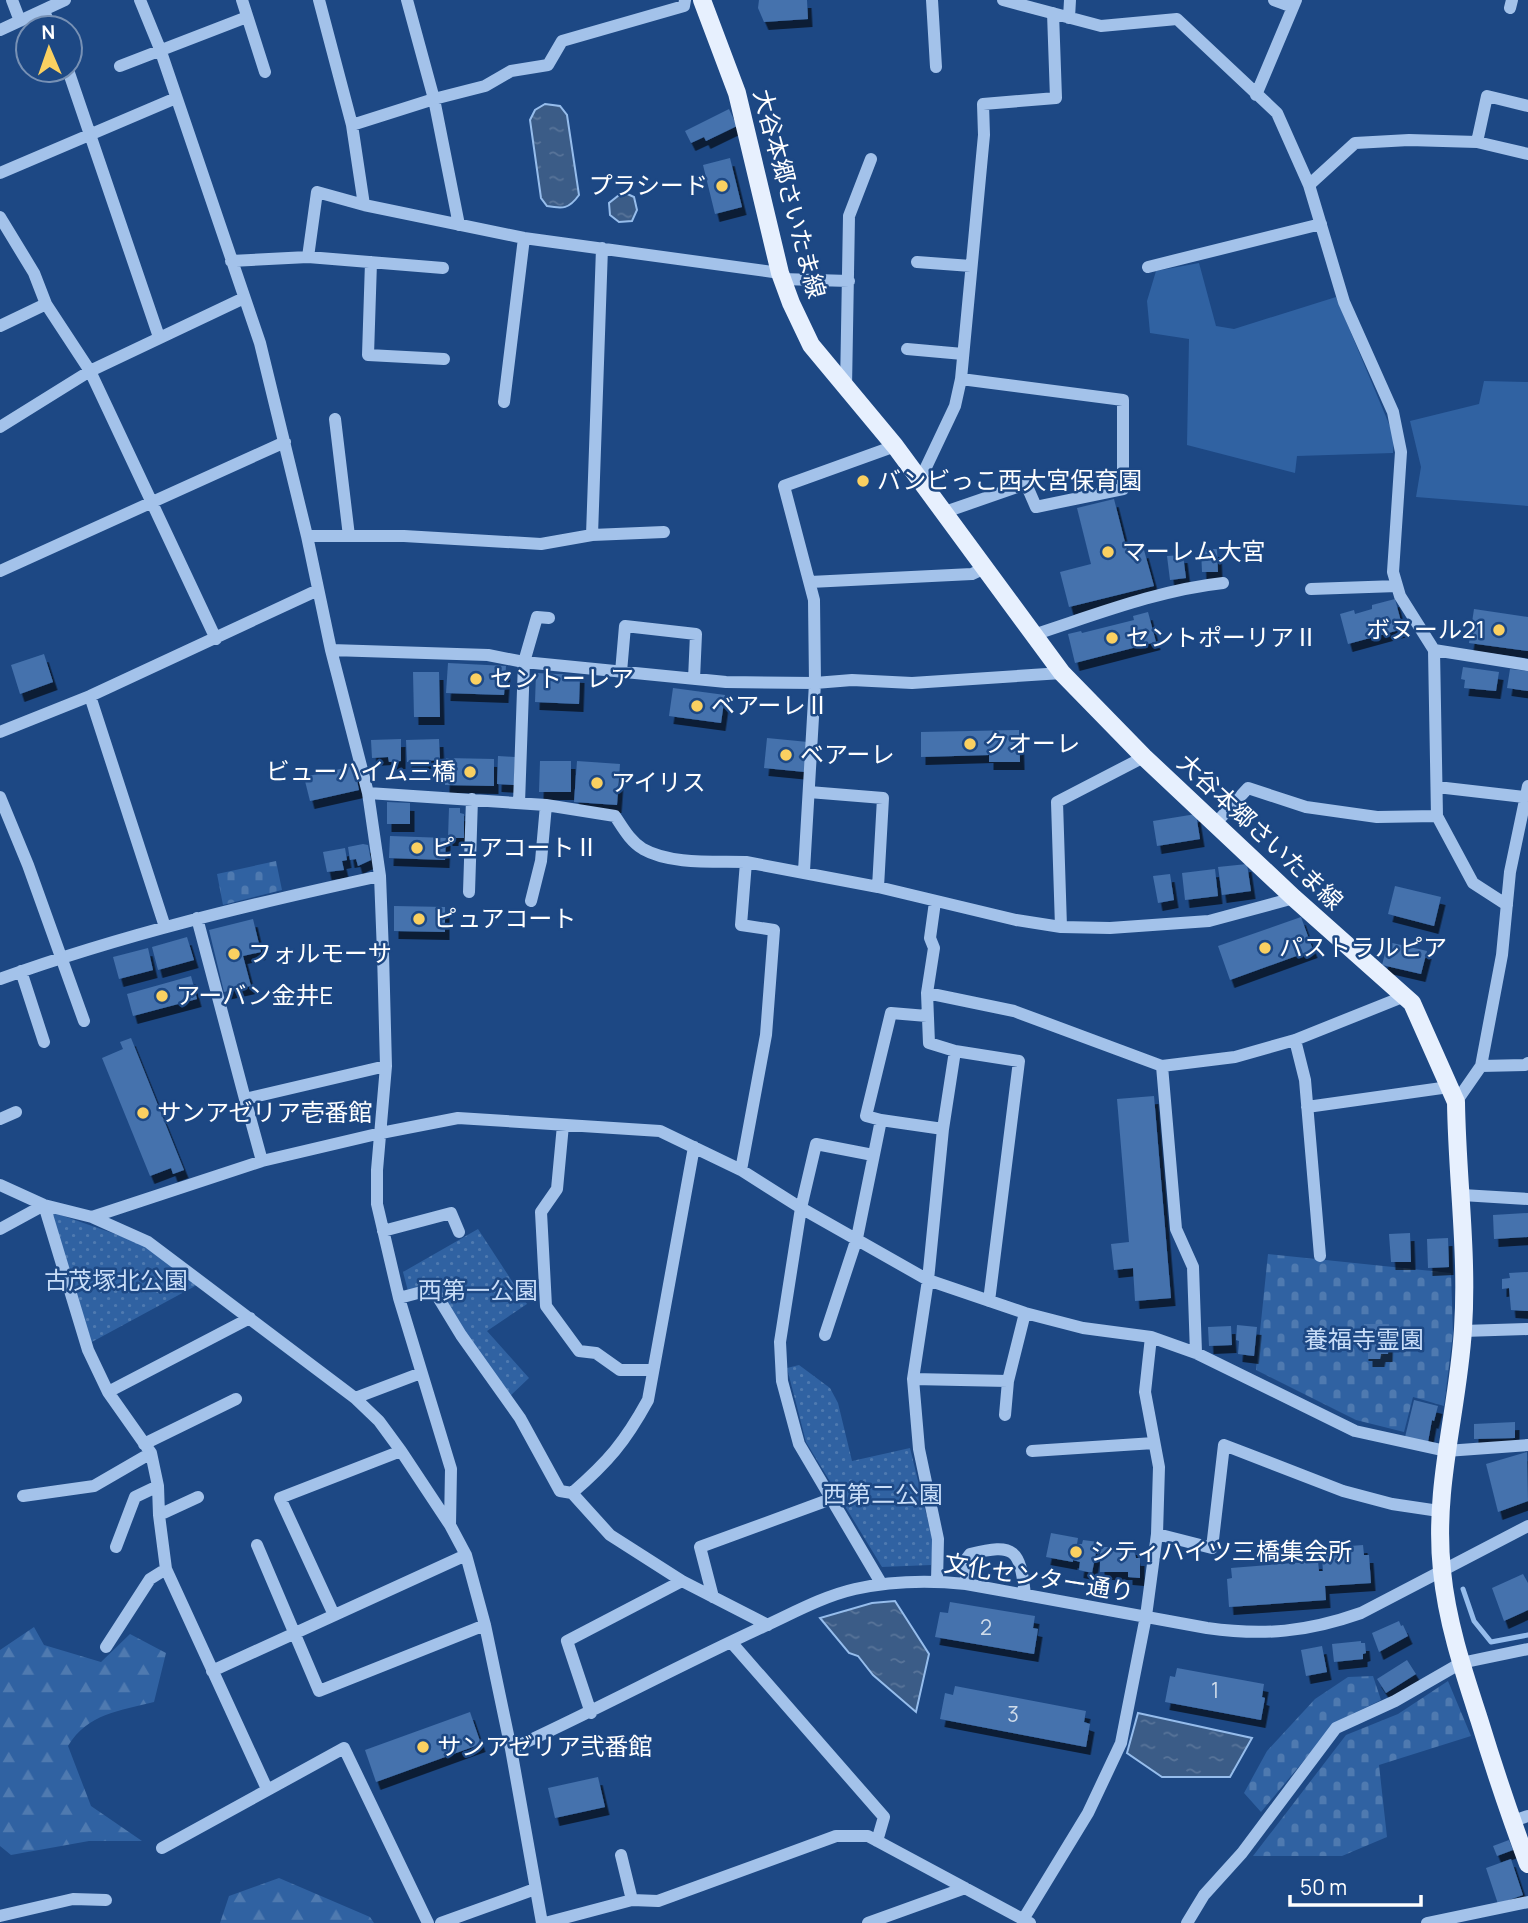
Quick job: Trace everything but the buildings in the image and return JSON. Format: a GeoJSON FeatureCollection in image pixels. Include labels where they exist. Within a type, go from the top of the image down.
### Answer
{"type":"FeatureCollection","features":[{"type":"Feature","properties":{"kind":"main road","name":"大谷本郷さいたま線"},"geometry":{"type":"LineString","coordinates":[[702,0],[737,93],[781,276],[811,345],[895,446],[1062,673],[1144,757],[1215,824],[1412,1003],[1452,1094],[1462,1195],[1465,1291],[1463,1331],[1439,1511],[1442,1572],[1452,1632],[1520,1819],[1528,1864]]}},
{"type":"Feature","properties":{"kind":"street"},"geometry":{"type":"LineString","coordinates":[[35,14],[65,0]]}},
{"type":"Feature","properties":{"kind":"street"},"geometry":{"type":"LineString","coordinates":[[140,0],[160,49],[260,343],[331,650],[368,793],[380,876],[386,1066],[377,1170],[377,1204],[399,1298],[451,1469],[450,1525]]}},
{"type":"Feature","properties":{"kind":"street"},"geometry":{"type":"LineString","coordinates":[[242,0],[265,72]]}},
{"type":"Feature","properties":{"kind":"street"},"geometry":{"type":"LineString","coordinates":[[319,0],[352,125],[364,205]]}},
{"type":"Feature","properties":{"kind":"street"},"geometry":{"type":"LineString","coordinates":[[407,0],[434,99],[459,225]]}},
{"type":"Feature","properties":{"kind":"street"},"geometry":{"type":"LineString","coordinates":[[352,125],[485,86],[510,71],[548,65],[562,41],[684,6],[684,0]]}},
{"type":"Feature","properties":{"kind":"street"},"geometry":{"type":"LineString","coordinates":[[932,0],[936,67]]}},
{"type":"Feature","properties":{"kind":"street"},"geometry":{"type":"LineString","coordinates":[[1003,0],[1101,26],[1177,19],[1277,113],[1309,185],[1344,302],[1394,412],[1401,452],[1393,572],[1400,597],[1434,650],[1437,817],[1473,883],[1507,905]]}},
{"type":"Feature","properties":{"kind":"street"},"geometry":{"type":"LineString","coordinates":[[1069,18],[1070,0]]}},
{"type":"Feature","properties":{"kind":"street"},"geometry":{"type":"LineString","coordinates":[[1256,95],[1294,4],[1274,0]]}},
{"type":"Feature","properties":{"kind":"street"},"geometry":{"type":"LineString","coordinates":[[44,10],[46,14]]}},
{"type":"Feature","properties":{"kind":"street"},"geometry":{"type":"LineString","coordinates":[[920,480],[955,406],[961,379],[984,135],[983,104],[1056,98],[1053,13]]}},
{"type":"Feature","properties":{"kind":"street"},"geometry":{"type":"LineString","coordinates":[[120,66],[247,17]]}},
{"type":"Feature","properties":{"kind":"street"},"geometry":{"type":"LineString","coordinates":[[73,84],[159,337]]}},
{"type":"Feature","properties":{"kind":"street"},"geometry":{"type":"LineString","coordinates":[[1478,142],[1487,96],[1528,106]]}},
{"type":"Feature","properties":{"kind":"street"},"geometry":{"type":"LineString","coordinates":[[0,173],[176,98]]}},
{"type":"Feature","properties":{"kind":"street"},"geometry":{"type":"LineString","coordinates":[[1309,185],[1354,143],[1409,140],[1478,142],[1528,154]]}},
{"type":"Feature","properties":{"kind":"street"},"geometry":{"type":"LineString","coordinates":[[846,388],[849,216],[871,159]]}},
{"type":"Feature","properties":{"kind":"street"},"geometry":{"type":"LineString","coordinates":[[309,257],[317,192],[364,205],[524,238],[781,276],[849,281]]}},
{"type":"Feature","properties":{"kind":"street"},"geometry":{"type":"LineString","coordinates":[[0,217],[34,273],[46,304],[90,371],[216,639]]}},
{"type":"Feature","properties":{"kind":"street"},"geometry":{"type":"LineString","coordinates":[[1148,267],[1321,225]]}},
{"type":"Feature","properties":{"kind":"street"},"geometry":{"type":"LineString","coordinates":[[505,402],[524,238]]}},
{"type":"Feature","properties":{"kind":"street"},"geometry":{"type":"LineString","coordinates":[[592,535],[602,248]]}},
{"type":"Feature","properties":{"kind":"street"},"geometry":{"type":"LineString","coordinates":[[231,261],[309,257],[443,268]]}},
{"type":"Feature","properties":{"kind":"street"},"geometry":{"type":"LineString","coordinates":[[371,262],[368,355],[444,359]]}},
{"type":"Feature","properties":{"kind":"street"},"geometry":{"type":"LineString","coordinates":[[918,262],[971,266]]}},
{"type":"Feature","properties":{"kind":"street"},"geometry":{"type":"LineString","coordinates":[[0,427],[90,371],[244,298]]}},
{"type":"Feature","properties":{"kind":"street"},"geometry":{"type":"LineString","coordinates":[[0,327],[46,304]]}},
{"type":"Feature","properties":{"kind":"street"},"geometry":{"type":"LineString","coordinates":[[907,349],[963,354]]}},
{"type":"Feature","properties":{"kind":"street"},"geometry":{"type":"LineString","coordinates":[[944,512],[1026,484],[1036,507],[1123,489],[1123,400],[961,379]]}},
{"type":"Feature","properties":{"kind":"street"},"geometry":{"type":"LineString","coordinates":[[335,419],[349,536]]}},
{"type":"Feature","properties":{"kind":"street"},"geometry":{"type":"LineString","coordinates":[[0,571],[285,442]]}},
{"type":"Feature","properties":{"kind":"street"},"geometry":{"type":"LineString","coordinates":[[804,871],[815,683],[814,600],[784,486],[895,446]]}},
{"type":"Feature","properties":{"kind":"street"},"geometry":{"type":"LineString","coordinates":[[307,537],[404,536],[541,544],[592,535],[664,532]]}},
{"type":"Feature","properties":{"kind":"street"},"geometry":{"type":"LineString","coordinates":[[810,582],[972,574],[985,569]]}},
{"type":"Feature","properties":{"kind":"street"},"geometry":{"type":"LineString","coordinates":[[1033,635],[1156,596],[1223,583]]}},
{"type":"Feature","properties":{"kind":"street"},"geometry":{"type":"LineString","coordinates":[[1311,589],[1397,586]]}},
{"type":"Feature","properties":{"kind":"street"},"geometry":{"type":"LineString","coordinates":[[0,732],[90,696],[318,590]]}},
{"type":"Feature","properties":{"kind":"street"},"geometry":{"type":"LineString","coordinates":[[519,803],[524,662],[537,617],[549,618]]}},
{"type":"Feature","properties":{"kind":"street"},"geometry":{"type":"LineString","coordinates":[[621,672],[625,626],[696,634],[694,679]]}},
{"type":"Feature","properties":{"kind":"street"},"geometry":{"type":"LineString","coordinates":[[331,650],[488,655],[524,662],[726,682],[815,683],[852,680],[912,683],[1062,673]]}},
{"type":"Feature","properties":{"kind":"street"},"geometry":{"type":"LineString","coordinates":[[1434,650],[1528,665]]}},
{"type":"Feature","properties":{"kind":"street"},"geometry":{"type":"LineString","coordinates":[[90,696],[165,927]]}},
{"type":"Feature","properties":{"kind":"street"},"geometry":{"type":"LineString","coordinates":[[1060,927],[1057,802],[1144,757]]}},
{"type":"Feature","properties":{"kind":"street"},"geometry":{"type":"LineString","coordinates":[[1307,1107],[1452,1094],[1481,1066],[1502,955],[1507,905],[1526,792],[1437,788]]}},
{"type":"Feature","properties":{"kind":"street"},"geometry":{"type":"LineString","coordinates":[[1215,824],[1248,789],[1306,807],[1377,817],[1437,817]]}},
{"type":"Feature","properties":{"kind":"street"},"geometry":{"type":"LineString","coordinates":[[809,792],[883,798],[878,887]]}},
{"type":"Feature","properties":{"kind":"street"},"geometry":{"type":"LineString","coordinates":[[368,793],[546,805],[615,816],[626,835],[644,849],[679,860],[747,862],[804,871],[1016,920],[1060,927],[1110,928],[1209,921],[1294,898]]}},
{"type":"Feature","properties":{"kind":"street"},"geometry":{"type":"LineString","coordinates":[[0,797],[28,865],[84,1021]]}},
{"type":"Feature","properties":{"kind":"street"},"geometry":{"type":"LineString","coordinates":[[469,892],[472,799]]}},
{"type":"Feature","properties":{"kind":"street"},"geometry":{"type":"LineString","coordinates":[[531,901],[541,861],[546,805]]}},
{"type":"Feature","properties":{"kind":"street"},"geometry":{"type":"LineString","coordinates":[[741,1170],[766,1035],[774,930],[741,925],[747,862]]}},
{"type":"Feature","properties":{"kind":"street"},"geometry":{"type":"LineString","coordinates":[[0,979],[60,957],[197,918],[380,876]]}},
{"type":"Feature","properties":{"kind":"street"},"geometry":{"type":"LineString","coordinates":[[936,902],[930,938],[934,948],[928,992],[929,1044],[955,1051],[1019,1060],[989,1301]]}},
{"type":"Feature","properties":{"kind":"street"},"geometry":{"type":"LineString","coordinates":[[197,918],[262,1161]]}},
{"type":"Feature","properties":{"kind":"street"},"geometry":{"type":"LineString","coordinates":[[21,971],[44,1042]]}},
{"type":"Feature","properties":{"kind":"street"},"geometry":{"type":"LineString","coordinates":[[928,992],[1014,1011],[1162,1066],[1235,1057],[1295,1040],[1405,996]]}},
{"type":"Feature","properties":{"kind":"street"},"geometry":{"type":"LineString","coordinates":[[927,1016],[891,1013],[866,1116],[943,1129]]}},
{"type":"Feature","properties":{"kind":"street"},"geometry":{"type":"LineString","coordinates":[[1295,1040],[1305,1080],[1320,1256]]}},
{"type":"Feature","properties":{"kind":"street"},"geometry":{"type":"LineString","coordinates":[[937,1581],[938,1539],[919,1449],[913,1379],[928,1280],[943,1129],[955,1051]]}},
{"type":"Feature","properties":{"kind":"street"},"geometry":{"type":"LineString","coordinates":[[1481,1066],[1528,1063]]}},
{"type":"Feature","properties":{"kind":"street"},"geometry":{"type":"LineString","coordinates":[[245,1099],[386,1066]]}},
{"type":"Feature","properties":{"kind":"street"},"geometry":{"type":"LineString","coordinates":[[1162,1066],[1176,1229],[1193,1267],[1196,1353]]}},
{"type":"Feature","properties":{"kind":"street"},"geometry":{"type":"LineString","coordinates":[[0,1119],[16,1112]]}},
{"type":"Feature","properties":{"kind":"street"},"geometry":{"type":"LineString","coordinates":[[92,1217],[262,1161],[458,1118],[660,1131],[741,1170],[801,1208],[928,1280],[1025,1313],[1083,1328],[1151,1337],[1196,1353],[1355,1431],[1446,1451],[1528,1445]]}},
{"type":"Feature","properties":{"kind":"street"},"geometry":{"type":"LineString","coordinates":[[825,1335],[857,1238],[881,1120]]}},
{"type":"Feature","properties":{"kind":"street"},"geometry":{"type":"LineString","coordinates":[[563,1125],[557,1189],[541,1212],[546,1306],[579,1351],[596,1353],[620,1370],[653,1370]]}},
{"type":"Feature","properties":{"kind":"street"},"geometry":{"type":"LineString","coordinates":[[873,1155],[816,1144],[801,1208],[780,1342],[782,1381],[799,1444],[881,1583]]}},
{"type":"Feature","properties":{"kind":"street"},"geometry":{"type":"LineString","coordinates":[[572,1493],[602,1467],[630,1434],[648,1400],[694,1147]]}},
{"type":"Feature","properties":{"kind":"street"},"geometry":{"type":"LineString","coordinates":[[0,1185],[44,1205],[92,1217],[148,1242],[355,1398],[379,1421],[450,1525],[466,1555],[485,1625],[512,1749],[543,1923],[632,1900],[658,1901],[836,1836],[868,1836],[1027,1921],[1088,1813],[1122,1743],[1146,1616],[1157,1534],[1159,1467],[1144,1392],[1151,1337]]}},
{"type":"Feature","properties":{"kind":"street"},"geometry":{"type":"LineString","coordinates":[[1462,1195],[1528,1199]]}},
{"type":"Feature","properties":{"kind":"street"},"geometry":{"type":"LineString","coordinates":[[0,1229],[44,1205]]}},
{"type":"Feature","properties":{"kind":"street"},"geometry":{"type":"LineString","coordinates":[[44,1205],[88,1350],[108,1392],[148,1448],[158,1486],[166,1569],[267,1789]]}},
{"type":"Feature","properties":{"kind":"street"},"geometry":{"type":"LineString","coordinates":[[383,1231],[451,1213],[459,1233]]}},
{"type":"Feature","properties":{"kind":"street"},"geometry":{"type":"LineString","coordinates":[[399,1298],[433,1289],[461,1335],[520,1418],[560,1491],[572,1493],[610,1535],[682,1581],[768,1625]]}},
{"type":"Feature","properties":{"kind":"street"},"geometry":{"type":"LineString","coordinates":[[1005,1415],[1008,1381],[1025,1313]]}},
{"type":"Feature","properties":{"kind":"street"},"geometry":{"type":"LineString","coordinates":[[108,1392],[250,1318]]}},
{"type":"Feature","properties":{"kind":"street"},"geometry":{"type":"LineString","coordinates":[[1463,1331],[1528,1329]]}},
{"type":"Feature","properties":{"kind":"street"},"geometry":{"type":"LineString","coordinates":[[355,1398],[421,1373]]}},
{"type":"Feature","properties":{"kind":"street"},"geometry":{"type":"LineString","coordinates":[[913,1379],[1008,1381]]}},
{"type":"Feature","properties":{"kind":"street"},"geometry":{"type":"LineString","coordinates":[[23,1496],[94,1486],[148,1448],[236,1399]]}},
{"type":"Feature","properties":{"kind":"street"},"geometry":{"type":"LineString","coordinates":[[1032,1451],[1154,1443]]}},
{"type":"Feature","properties":{"kind":"street"},"geometry":{"type":"LineString","coordinates":[[1157,1534],[1212,1548],[1224,1445],[1343,1492],[1392,1504],[1439,1511]]}},
{"type":"Feature","properties":{"kind":"street"},"geometry":{"type":"LineString","coordinates":[[334,1615],[280,1498],[401,1451]]}},
{"type":"Feature","properties":{"kind":"street"},"geometry":{"type":"LineString","coordinates":[[116,1548],[135,1497],[158,1486]]}},
{"type":"Feature","properties":{"kind":"street"},"geometry":{"type":"LineString","coordinates":[[159,1515],[198,1497]]}},
{"type":"Feature","properties":{"kind":"street"},"geometry":{"type":"LineString","coordinates":[[713,1597],[700,1547],[831,1499]]}},
{"type":"Feature","properties":{"kind":"street","name":"文化センター通り"},"geometry":{"type":"LineString","coordinates":[[512,1749],[827,1597],[881,1583],[937,1581],[966,1584],[1236,1632],[1284,1632],[1335,1622],[1361,1613],[1528,1526]]}},
{"type":"Feature","properties":{"kind":"street"},"geometry":{"type":"LineString","coordinates":[[257,1545],[319,1691],[485,1625]]}},
{"type":"Feature","properties":{"kind":"street"},"geometry":{"type":"LineString","coordinates":[[966,1584],[967,1558],[970,1554],[1000,1549],[1009,1551],[1020,1561],[1026,1595]]}},
{"type":"Feature","properties":{"kind":"street"},"geometry":{"type":"LineString","coordinates":[[212,1671],[466,1555]]}},
{"type":"Feature","properties":{"kind":"street"},"geometry":{"type":"LineString","coordinates":[[106,1647],[150,1578],[166,1569]]}},
{"type":"Feature","properties":{"kind":"street"},"geometry":{"type":"LineString","coordinates":[[591,1713],[567,1641],[682,1581]]}},
{"type":"Feature","properties":{"kind":"street"},"geometry":{"type":"LineString","coordinates":[[731,1642],[884,1817],[877,1841]]}},
{"type":"Feature","properties":{"kind":"street"},"geometry":{"type":"LineString","coordinates":[[1187,1923],[1203,1895],[1242,1853],[1336,1728],[1395,1701],[1461,1662],[1528,1649]]}},
{"type":"Feature","properties":{"kind":"street"},"geometry":{"type":"LineString","coordinates":[[162,1848],[344,1748],[428,1923]]}},
{"type":"Feature","properties":{"kind":"street"},"geometry":{"type":"LineString","coordinates":[[621,1855],[632,1900]]}},
{"type":"Feature","properties":{"kind":"street"},"geometry":{"type":"LineString","coordinates":[[869,1923],[965,1888]]}},
{"type":"Feature","properties":{"kind":"street"},"geometry":{"type":"LineString","coordinates":[[442,1923],[535,1889]]}},
{"type":"Feature","properties":{"kind":"street"},"geometry":{"type":"LineString","coordinates":[[0,1916],[73,1899],[106,1900]]}},
{"type":"Feature","properties":{"kind":"street"},"geometry":{"type":"LineString","coordinates":[[1427,1923],[1528,1902]]}},
{"type":"Feature","properties":{"kind":"green space"},"geometry":{"type":"Polygon","coordinates":[[[1199,263],[1216,326],[1234,329],[1336,297],[1394,436],[1393,453],[1297,456],[1295,473],[1187,445],[1189,339],[1150,333],[1147,301],[1156,271],[1199,263]]]}},
{"type":"Feature","properties":{"kind":"green space"},"geometry":{"type":"Polygon","coordinates":[[[1484,381],[1528,382],[1528,506],[1416,497],[1421,467],[1410,421],[1479,404],[1484,381]]]}},
{"type":"Feature","properties":{"kind":"green space"},"geometry":{"type":"Polygon","coordinates":[[[276,861],[282,890],[223,905],[217,874],[276,861]]]}},
{"type":"Feature","properties":{"kind":"green space","name":"古茂塚北公園"},"geometry":{"type":"Polygon","coordinates":[[[49,1211],[147,1245],[199,1284],[90,1343],[49,1211]]]}},
{"type":"Feature","properties":{"kind":"green space","name":"西第一公園"},"geometry":{"type":"Polygon","coordinates":[[[478,1229],[527,1304],[487,1331],[529,1378],[509,1397],[434,1285],[408,1291],[403,1272],[478,1229]]]}},
{"type":"Feature","properties":{"kind":"green space","name":"養福寺霊園"},"geometry":{"type":"Polygon","coordinates":[[[1268,1254],[1451,1273],[1453,1333],[1444,1406],[1413,1397],[1404,1432],[1356,1420],[1256,1370],[1268,1254]]]}},
{"type":"Feature","properties":{"kind":"green space","name":"西第二公園"},"geometry":{"type":"Polygon","coordinates":[[[799,1365],[830,1388],[838,1403],[852,1461],[910,1448],[933,1542],[931,1565],[882,1567],[806,1442],[787,1368],[799,1365]]]}},
{"type":"Feature","properties":{"kind":"green space"},"geometry":{"type":"Polygon","coordinates":[[[34,1627],[44,1645],[101,1662],[130,1634],[166,1653],[154,1702],[117,1711],[95,1720],[85,1726],[68,1746],[91,1806],[142,1841],[89,1841],[11,1855],[0,1846],[0,1650],[34,1627]]]}},
{"type":"Feature","properties":{"kind":"green space"},"geometry":{"type":"Polygon","coordinates":[[[1373,1676],[1381,1700],[1336,1722],[1261,1812],[1244,1793],[1267,1751],[1315,1699],[1348,1677],[1373,1676]]]}},
{"type":"Feature","properties":{"kind":"green space"},"geometry":{"type":"Polygon","coordinates":[[[1448,1681],[1471,1736],[1379,1765],[1387,1837],[1342,1856],[1253,1856],[1346,1735],[1398,1714],[1448,1681]]]}},
{"type":"Feature","properties":{"kind":"green space"},"geometry":{"type":"Polygon","coordinates":[[[279,1878],[370,1917],[374,1923],[220,1923],[229,1896],[279,1878]]]}},
{"type":"Feature","properties":{"kind":"water"},"geometry":{"type":"Polygon","coordinates":[[[545,104],[560,106],[567,115],[579,195],[565,207],[547,206],[541,198],[530,120],[535,110],[545,104]]]}},
{"type":"Feature","properties":{"kind":"water"},"geometry":{"type":"Polygon","coordinates":[[[623,192],[634,197],[637,210],[632,221],[619,222],[610,215],[609,203],[623,192]]]}},
{"type":"Feature","properties":{"kind":"water"},"geometry":{"type":"Polygon","coordinates":[[[895,1601],[929,1654],[916,1712],[873,1675],[858,1656],[849,1653],[820,1618],[872,1603],[895,1601]]]}},
{"type":"Feature","properties":{"kind":"water"},"geometry":{"type":"Polygon","coordinates":[[[1138,1713],[1252,1738],[1230,1777],[1162,1777],[1127,1753],[1138,1713]]]}},
{"type":"Feature","properties":{"kind":"waterway"},"geometry":{"type":"LineString","coordinates":[[1463,1589],[1474,1621],[1491,1642],[1528,1635]]}},
{"type":"Feature","properties":{"kind":"place","name":"プラシード"},"geometry":{"type":"Point","coordinates":[722,186]}},
{"type":"Feature","properties":{"kind":"place","name":"バンビっこ西大宮保育園"},"geometry":{"type":"Point","coordinates":[863,481]}},
{"type":"Feature","properties":{"kind":"place","name":"マーレム大宮"},"geometry":{"type":"Point","coordinates":[1108,552]}},
{"type":"Feature","properties":{"kind":"place","name":"ボヌール21"},"geometry":{"type":"Point","coordinates":[1499,630]}},
{"type":"Feature","properties":{"kind":"place","name":"セントポーリアⅡ"},"geometry":{"type":"Point","coordinates":[1112,638]}},
{"type":"Feature","properties":{"kind":"place","name":"セントーレア"},"geometry":{"type":"Point","coordinates":[476,679]}},
{"type":"Feature","properties":{"kind":"place","name":"ベアーレⅡ"},"geometry":{"type":"Point","coordinates":[697,706]}},
{"type":"Feature","properties":{"kind":"place","name":"クオーレ"},"geometry":{"type":"Point","coordinates":[970,744]}},
{"type":"Feature","properties":{"kind":"place","name":"ベアーレ"},"geometry":{"type":"Point","coordinates":[786,755]}},
{"type":"Feature","properties":{"kind":"place","name":"ビューハイム三橋"},"geometry":{"type":"Point","coordinates":[470,772]}},
{"type":"Feature","properties":{"kind":"place","name":"アイリス"},"geometry":{"type":"Point","coordinates":[597,783]}},
{"type":"Feature","properties":{"kind":"place","name":"ピュアコートⅡ"},"geometry":{"type":"Point","coordinates":[417,848]}},
{"type":"Feature","properties":{"kind":"place","name":"ピュアコート"},"geometry":{"type":"Point","coordinates":[419,919]}},
{"type":"Feature","properties":{"kind":"place","name":"パストラルピア"},"geometry":{"type":"Point","coordinates":[1265,948]}},
{"type":"Feature","properties":{"kind":"place","name":"フォルモーサ"},"geometry":{"type":"Point","coordinates":[234,954]}},
{"type":"Feature","properties":{"kind":"place","name":"アーバン金井E"},"geometry":{"type":"Point","coordinates":[162,996]}},
{"type":"Feature","properties":{"kind":"place","name":"サンアゼリア壱番館"},"geometry":{"type":"Point","coordinates":[143,1113]}},
{"type":"Feature","properties":{"kind":"place","name":"シティハイツ三橋集会所"},"geometry":{"type":"Point","coordinates":[1076,1552]}},
{"type":"Feature","properties":{"kind":"place","name":"サンアゼリア弐番館"},"geometry":{"type":"Point","coordinates":[423,1747]}}]}
